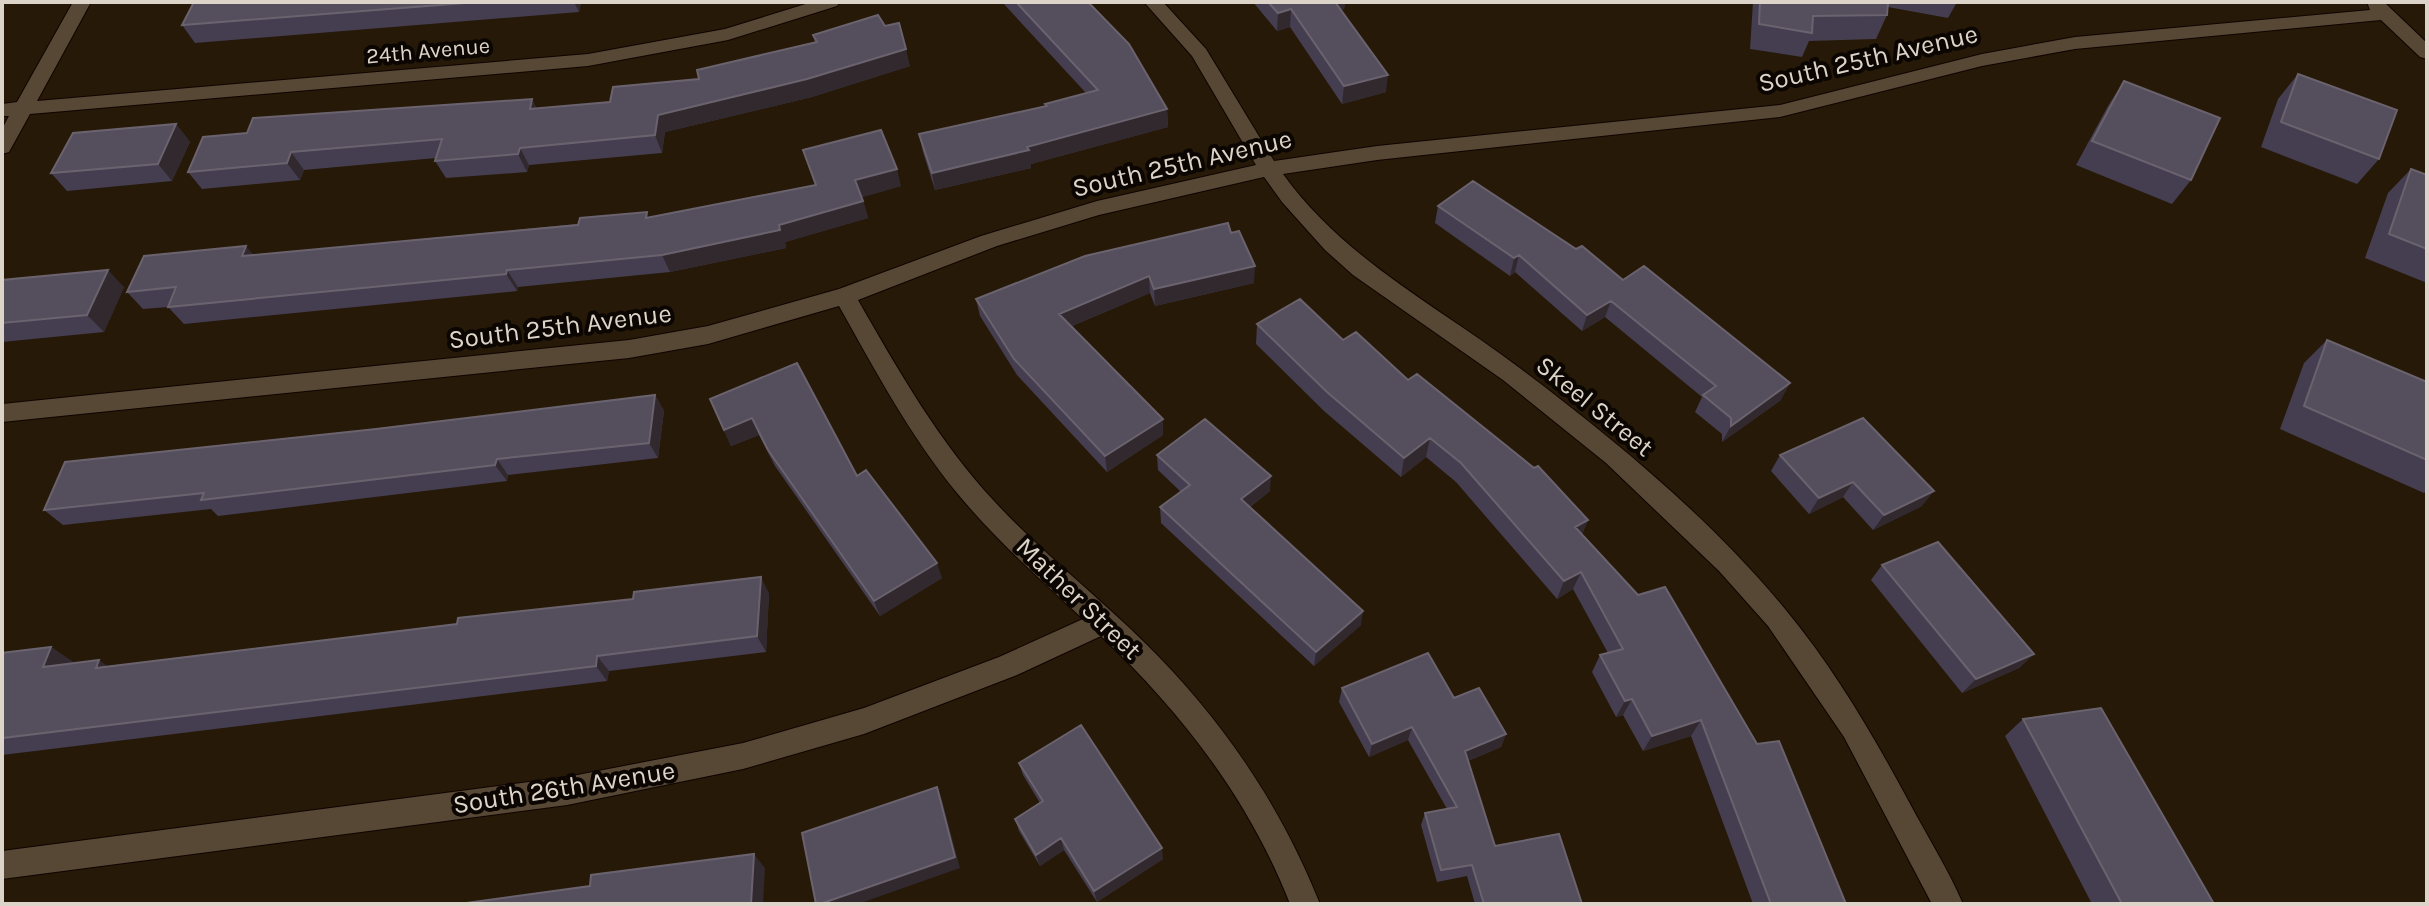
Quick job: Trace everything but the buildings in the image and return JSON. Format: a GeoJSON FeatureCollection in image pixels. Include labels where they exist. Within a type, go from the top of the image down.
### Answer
{"type":"FeatureCollection","features":[{"type":"Feature","properties":{"kind":"street"},"geometry":{"type":"LineString","coordinates":[[2,147],[82,2]]}},
{"type":"Feature","properties":{"kind":"street","name":"24th Avenue"},"geometry":{"type":"LineString","coordinates":[[2,110],[588,60],[728,34],[831,2]]}},
{"type":"Feature","properties":{"kind":"street","name":"Skeel Street"},"geometry":{"type":"LineString","coordinates":[[1153,2],[1199,53],[1289,197],[1333,245],[1361,269],[1511,374],[1614,456],[1728,563],[1777,618],[1854,728],[1948,904]]}},
{"type":"Feature","properties":{"kind":"street"},"geometry":{"type":"LineString","coordinates":[[2380,8],[2427,53]]}},
{"type":"Feature","properties":{"kind":"street","name":"South 25th Avenue"},"geometry":{"type":"LineString","coordinates":[[2,413],[629,349],[708,335],[845,296],[989,241],[1097,208],[1269,169],[1421,148],[1780,111],[1982,60],[2075,43],[2380,8]]}},
{"type":"Feature","properties":{"kind":"street","name":"Mather Street"},"geometry":{"type":"LineString","coordinates":[[845,296],[886,370],[950,466],[985,508],[1157,673],[1235,768],[1274,833],[1305,904]]}},
{"type":"Feature","properties":{"kind":"street","name":"South 26th Avenue"},"geometry":{"type":"LineString","coordinates":[[2,865],[567,791],[743,756],[864,721],[1008,666],[1104,622]]}}]}
